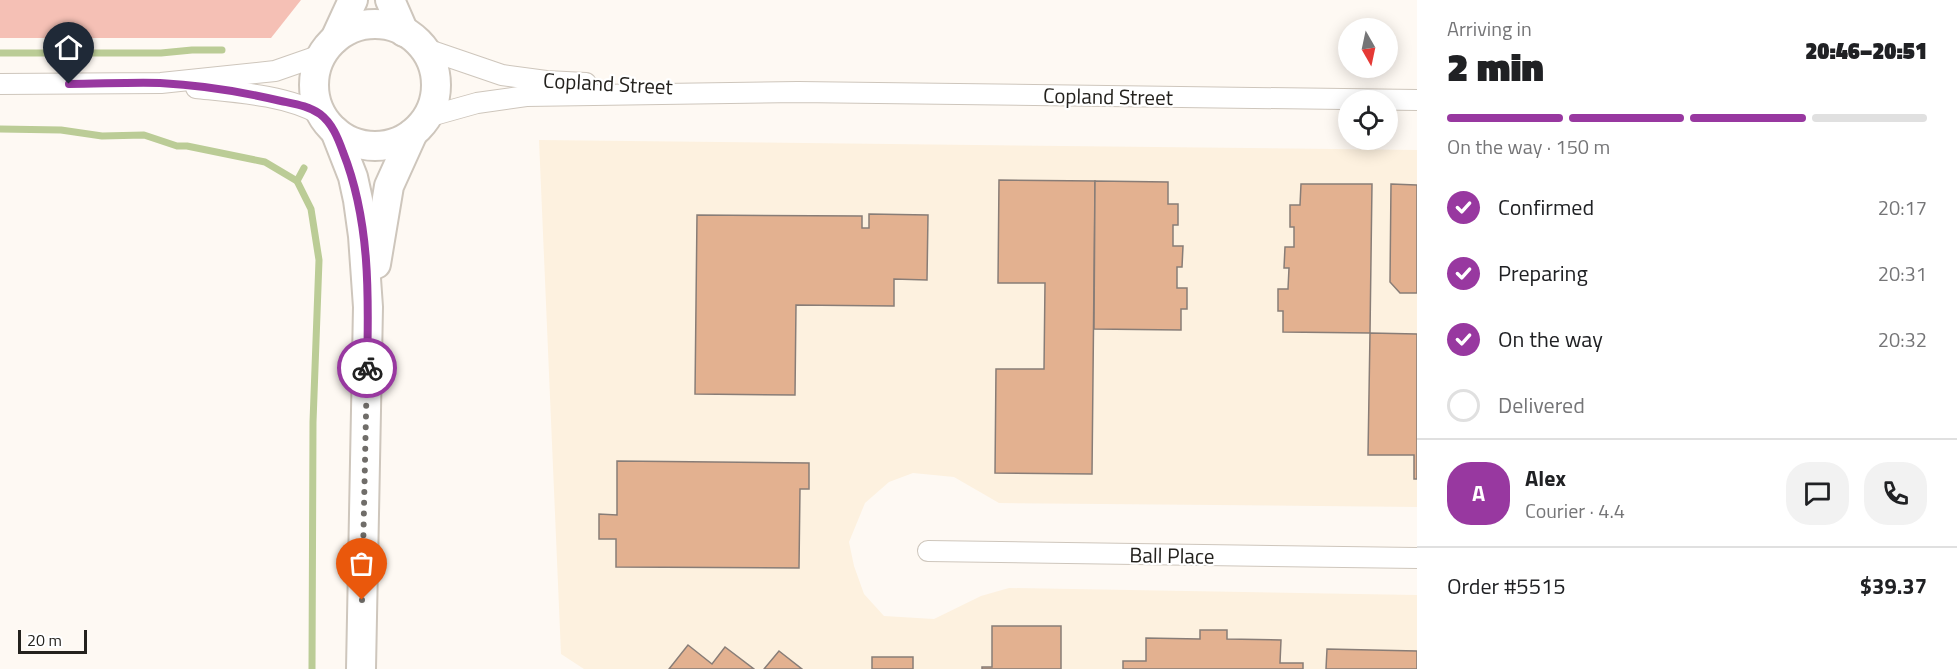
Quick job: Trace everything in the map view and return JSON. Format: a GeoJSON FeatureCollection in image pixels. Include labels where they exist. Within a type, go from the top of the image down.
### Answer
{"type":"FeatureCollection","features":[{"type":"Feature","properties":{"kind":"main road"},"geometry":{"type":"LineString","coordinates":[[353,0],[314,75],[315,96],[353,177],[363,236],[368,307],[361,669]]}},
{"type":"Feature","properties":{"kind":"main road"},"geometry":{"type":"LineString","coordinates":[[390,0],[413,40]]}},
{"type":"Feature","properties":{"kind":"main road"},"geometry":{"type":"LineString","coordinates":[[328,47],[353,28],[375,24],[396,27],[428,55],[435,75],[435,97],[389,186],[368,307]]}},
{"type":"Feature","properties":{"kind":"main road"},"geometry":{"type":"LineString","coordinates":[[328,123],[353,142],[374,146],[394,143],[420,125]]}},
{"type":"Feature","properties":{"kind":"street","name":"Copland Street"},"geometry":{"type":"LineString","coordinates":[[413,40],[502,75],[546,81],[798,92]]}},
{"type":"Feature","properties":{"kind":"street"},"geometry":{"type":"LineString","coordinates":[[0,84],[161,83],[275,71],[328,47]]}},
{"type":"Feature","properties":{"kind":"street"},"geometry":{"type":"LineString","coordinates":[[161,83],[269,98],[309,108],[328,123]]}},
{"type":"Feature","properties":{"kind":"street","name":"Copland Street"},"geometry":{"type":"LineString","coordinates":[[420,125],[477,103],[526,96],[798,92],[1417,100]]}},
{"type":"Feature","properties":{"kind":"street","name":"Ball Place"},"geometry":{"type":"LineString","coordinates":[[928,552],[1417,558]]}},
{"type":"Feature","properties":{"kind":"shaded area"},"geometry":{"type":"Polygon","coordinates":[[[0,0],[301,0],[271,38],[0,38],[0,0]]]}},
{"type":"Feature","properties":{"kind":"shaded area"},"geometry":{"type":"Polygon","coordinates":[[[539,140],[1417,150],[1417,507],[999,503],[954,477],[913,473],[889,482],[865,503],[849,542],[854,566],[864,594],[884,616],[934,619],[981,596],[1009,588],[1417,595],[1417,669],[584,669],[561,654],[539,140]]]}},
{"type":"Feature","properties":{"kind":"building"},"geometry":{"type":"Polygon","coordinates":[[[999,180],[1095,181],[1092,474],[995,473],[996,369],[1044,369],[1045,283],[998,283],[999,180]]]}},
{"type":"Feature","properties":{"kind":"building"},"geometry":{"type":"Polygon","coordinates":[[[1095,181],[1168,182],[1168,204],[1178,204],[1178,225],[1173,225],[1173,246],[1183,246],[1182,267],[1177,267],[1177,288],[1187,288],[1187,309],[1181,309],[1181,330],[1094,329],[1095,181]]]}},
{"type":"Feature","properties":{"kind":"building"},"geometry":{"type":"Polygon","coordinates":[[[1301,184],[1372,184],[1370,333],[1283,332],[1283,311],[1278,311],[1278,289],[1288,289],[1289,268],[1284,268],[1285,247],[1294,247],[1294,227],[1290,227],[1290,205],[1300,205],[1301,184]]]}},
{"type":"Feature","properties":{"kind":"building"},"geometry":{"type":"Polygon","coordinates":[[[1391,184],[1417,185],[1417,293],[1400,293],[1390,282],[1391,184]]]}},
{"type":"Feature","properties":{"kind":"building"},"geometry":{"type":"Polygon","coordinates":[[[869,214],[928,215],[927,280],[894,279],[894,306],[796,305],[795,395],[695,394],[697,215],[862,216],[862,228],[869,228],[869,214]]]}},
{"type":"Feature","properties":{"kind":"building"},"geometry":{"type":"Polygon","coordinates":[[[1370,333],[1417,334],[1417,479],[1414,479],[1414,455],[1368,455],[1370,333]]]}},
{"type":"Feature","properties":{"kind":"building"},"geometry":{"type":"Polygon","coordinates":[[[617,461],[809,463],[809,489],[800,489],[799,568],[616,567],[616,539],[599,539],[599,514],[617,515],[617,461]]]}},
{"type":"Feature","properties":{"kind":"building"},"geometry":{"type":"Polygon","coordinates":[[[992,626],[1061,626],[1061,669],[982,669],[982,667],[992,667],[992,626]]]}},
{"type":"Feature","properties":{"kind":"building"},"geometry":{"type":"Polygon","coordinates":[[[1200,630],[1227,630],[1227,639],[1281,640],[1280,663],[1303,663],[1303,669],[1123,669],[1123,661],[1146,661],[1146,638],[1200,639],[1200,630]]]}},
{"type":"Feature","properties":{"kind":"building"},"geometry":{"type":"Polygon","coordinates":[[[688,645],[712,664],[725,647],[754,669],[669,669],[688,645]]]}},
{"type":"Feature","properties":{"kind":"building"},"geometry":{"type":"Polygon","coordinates":[[[1327,649],[1417,651],[1417,669],[1326,669],[1327,649]]]}},
{"type":"Feature","properties":{"kind":"building"},"geometry":{"type":"Polygon","coordinates":[[[779,651],[802,669],[764,669],[779,651]]]}},
{"type":"Feature","properties":{"kind":"building"},"geometry":{"type":"Polygon","coordinates":[[[872,657],[913,657],[913,669],[872,669],[872,657]]]}},
{"type":"Feature","properties":{"kind":"waterway"},"geometry":{"type":"LineString","coordinates":[[0,53],[161,53],[222,50]]}},
{"type":"Feature","properties":{"kind":"waterway"},"geometry":{"type":"LineString","coordinates":[[0,129],[61,130],[102,136],[144,135],[177,146],[265,162],[297,181],[311,209],[319,260],[313,422],[312,669]]}},
{"type":"Feature","properties":{"kind":"waterway"},"geometry":{"type":"LineString","coordinates":[[297,181],[304,168]]}},
{"type":"Feature","properties":{"kind":"way so far"},"geometry":{"type":"LineString","coordinates":[[362,600],[367,368]]}},
{"type":"Feature","properties":{"kind":"route"},"geometry":{"type":"LineString","coordinates":[[69,84],[161,83],[269,98],[309,108],[321,115],[335,131],[353,177],[358,200],[368,307],[367,368]]}}]}
